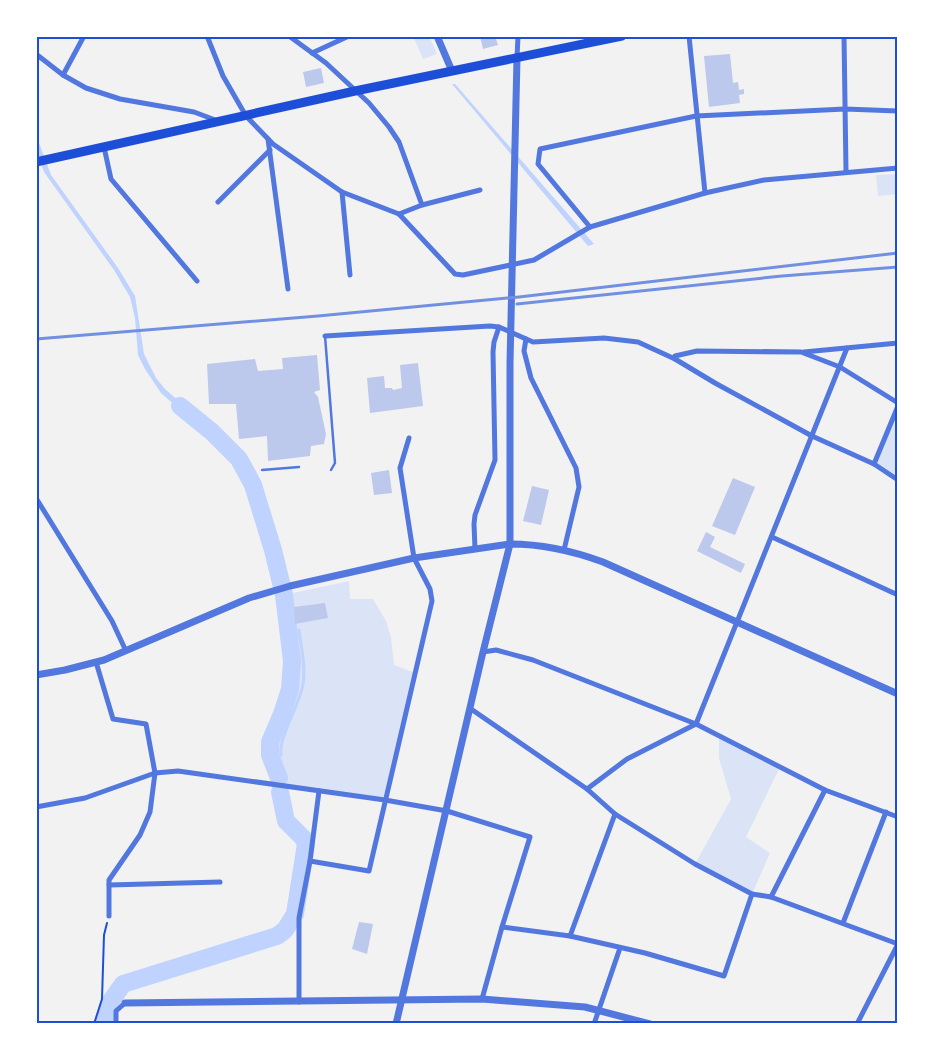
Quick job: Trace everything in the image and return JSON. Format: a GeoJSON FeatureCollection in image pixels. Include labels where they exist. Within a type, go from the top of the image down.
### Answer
{"type":"FeatureCollection","features":[{"type":"Feature","properties":{"kind":"highway"},"geometry":{"type":"LineString","coordinates":[[36,162],[355,91],[622,36]]}},
{"type":"Feature","properties":{"kind":"street"},"geometry":{"type":"LineString","coordinates":[[63,75],[84,36]]}},
{"type":"Feature","properties":{"kind":"street"},"geometry":{"type":"LineString","coordinates":[[207,36],[223,76],[246,116],[268,139],[342,192],[399,214],[455,274],[462,275],[534,260],[590,227],[705,193],[764,180],[846,171],[898,168]]}},
{"type":"Feature","properties":{"kind":"street"},"geometry":{"type":"LineString","coordinates":[[289,36],[326,63],[369,103],[398,142],[422,205]]}},
{"type":"Feature","properties":{"kind":"street"},"geometry":{"type":"LineString","coordinates":[[312,53],[349,36]]}},
{"type":"Feature","properties":{"kind":"street"},"geometry":{"type":"LineString","coordinates":[[437,36],[452,71]]}},
{"type":"Feature","properties":{"kind":"street"},"geometry":{"type":"LineString","coordinates":[[396,1024],[510,544],[510,363],[518,36]]}},
{"type":"Feature","properties":{"kind":"street"},"geometry":{"type":"LineString","coordinates":[[689,36],[705,193]]}},
{"type":"Feature","properties":{"kind":"street"},"geometry":{"type":"LineString","coordinates":[[844,36],[846,171]]}},
{"type":"Feature","properties":{"kind":"street"},"geometry":{"type":"LineString","coordinates":[[36,54],[63,75],[86,88],[120,98],[194,112],[221,122]]}},
{"type":"Feature","properties":{"kind":"street"},"geometry":{"type":"LineString","coordinates":[[590,227],[538,164],[540,149],[696,116],[845,109],[898,112]]}},
{"type":"Feature","properties":{"kind":"street"},"geometry":{"type":"LineString","coordinates":[[268,139],[288,289]]}},
{"type":"Feature","properties":{"kind":"street"},"geometry":{"type":"LineString","coordinates":[[104,147],[111,180],[197,281]]}},
{"type":"Feature","properties":{"kind":"street"},"geometry":{"type":"LineString","coordinates":[[218,202],[270,150]]}},
{"type":"Feature","properties":{"kind":"street"},"geometry":{"type":"LineString","coordinates":[[399,214],[422,205],[480,190]]}},
{"type":"Feature","properties":{"kind":"street"},"geometry":{"type":"LineString","coordinates":[[342,192],[350,275]]}},
{"type":"Feature","properties":{"kind":"street"},"geometry":{"type":"LineString","coordinates":[[325,336],[490,326],[499,327],[533,342],[604,338],[621,338],[638,342],[675,359],[812,436],[874,464],[898,480]]}},
{"type":"Feature","properties":{"kind":"street"},"geometry":{"type":"LineString","coordinates":[[475,549],[475,515],[495,460],[493,352],[499,327]]}},
{"type":"Feature","properties":{"kind":"street"},"geometry":{"type":"LineString","coordinates":[[526,339],[524,352],[530,378],[576,468],[579,480],[564,550]]}},
{"type":"Feature","properties":{"kind":"street"},"geometry":{"type":"LineString","coordinates":[[675,359],[675,356],[697,351],[801,352],[898,343]]}},
{"type":"Feature","properties":{"kind":"street"},"geometry":{"type":"LineString","coordinates":[[587,789],[627,759],[696,724],[847,348]]}},
{"type":"Feature","properties":{"kind":"street"},"geometry":{"type":"LineString","coordinates":[[801,352],[840,367],[898,405],[874,464]]}},
{"type":"Feature","properties":{"kind":"street"},"geometry":{"type":"LineString","coordinates":[[310,860],[368,871],[432,601],[430,589],[414,558],[400,468],[409,438]]}},
{"type":"Feature","properties":{"kind":"street"},"geometry":{"type":"LineString","coordinates":[[36,498],[112,621],[126,651]]}},
{"type":"Feature","properties":{"kind":"street"},"geometry":{"type":"LineString","coordinates":[[772,538],[898,595]]}},
{"type":"Feature","properties":{"kind":"street"},"geometry":{"type":"LineString","coordinates":[[36,675],[96,662],[249,598],[290,586],[414,558],[510,544],[535,545],[564,550],[603,562],[898,694]]}},
{"type":"Feature","properties":{"kind":"street"},"geometry":{"type":"LineString","coordinates":[[483,652],[496,650],[534,660],[696,724],[826,790],[898,817]]}},
{"type":"Feature","properties":{"kind":"street"},"geometry":{"type":"LineString","coordinates":[[96,662],[113,719],[146,724],[155,773],[150,812],[140,835],[110,880],[109,916]]}},
{"type":"Feature","properties":{"kind":"street"},"geometry":{"type":"LineString","coordinates":[[471,709],[587,789],[615,814],[705,870],[752,894],[771,897],[898,944],[857,1024]]}},
{"type":"Feature","properties":{"kind":"street"},"geometry":{"type":"LineString","coordinates":[[36,807],[85,798],[155,773],[178,771],[385,800],[447,811],[530,837],[482,999]]}},
{"type":"Feature","properties":{"kind":"street"},"geometry":{"type":"LineString","coordinates":[[771,897],[826,790]]}},
{"type":"Feature","properties":{"kind":"street"},"geometry":{"type":"LineString","coordinates":[[299,1002],[299,918],[310,860],[319,792]]}},
{"type":"Feature","properties":{"kind":"street"},"geometry":{"type":"LineString","coordinates":[[843,923],[886,812]]}},
{"type":"Feature","properties":{"kind":"street"},"geometry":{"type":"LineString","coordinates":[[570,936],[615,814]]}},
{"type":"Feature","properties":{"kind":"street"},"geometry":{"type":"LineString","coordinates":[[109,885],[220,882]]}},
{"type":"Feature","properties":{"kind":"street"},"geometry":{"type":"LineString","coordinates":[[502,927],[570,936],[724,976],[752,894]]}},
{"type":"Feature","properties":{"kind":"street"},"geometry":{"type":"LineString","coordinates":[[594,1024],[620,948]]}},
{"type":"Feature","properties":{"kind":"street"},"geometry":{"type":"LineString","coordinates":[[116,1024],[116,1011],[125,1003],[482,999],[585,1006],[650,1024]]}},
{"type":"Feature","properties":{"kind":"lane"},"geometry":{"type":"LineString","coordinates":[[325,336],[335,463],[331,470]]}},
{"type":"Feature","properties":{"kind":"lane"},"geometry":{"type":"LineString","coordinates":[[262,470],[299,467]]}},
{"type":"Feature","properties":{"kind":"path"},"geometry":{"type":"LineString","coordinates":[[94,1024],[102,999],[104,935],[109,916]]}},
{"type":"Feature","properties":{"kind":"shaded area"},"geometry":{"type":"Polygon","coordinates":[[[413,36],[429,36],[437,54],[423,59],[413,36]]]}},
{"type":"Feature","properties":{"kind":"shaded area"},"geometry":{"type":"Polygon","coordinates":[[[898,174],[898,194],[878,196],[876,175],[898,174]]]}},
{"type":"Feature","properties":{"kind":"shaded area"},"geometry":{"type":"Polygon","coordinates":[[[898,406],[898,480],[874,464],[898,406]]]}},
{"type":"Feature","properties":{"kind":"shaded area"},"geometry":{"type":"Polygon","coordinates":[[[349,581],[350,599],[373,599],[386,621],[391,637],[394,665],[413,672],[383,799],[288,786],[276,769],[269,749],[286,701],[291,680],[284,595],[349,581]]]}},
{"type":"Feature","properties":{"kind":"shaded area"},"geometry":{"type":"Polygon","coordinates":[[[719,736],[780,767],[746,837],[770,853],[752,894],[695,864],[731,799],[719,758],[719,736]]]}},
{"type":"Feature","properties":{"kind":"water"},"geometry":{"type":"Polygon","coordinates":[[[452,84],[455,84],[594,244],[588,246],[452,84]]]}},
{"type":"Feature","properties":{"kind":"water"},"geometry":{"type":"Polygon","coordinates":[[[36,135],[51,175],[118,268],[135,296],[144,354],[156,378],[165,389],[199,419],[195,423],[161,393],[145,369],[138,355],[135,318],[130,297],[114,270],[44,172],[36,149],[36,135]]]}},
{"type":"Feature","properties":{"kind":"building"},"geometry":{"type":"Polygon","coordinates":[[[480,36],[495,36],[498,45],[483,49],[480,36]]]}},
{"type":"Feature","properties":{"kind":"building"},"geometry":{"type":"Polygon","coordinates":[[[730,54],[733,83],[738,82],[739,90],[744,89],[744,94],[739,95],[740,103],[709,107],[704,56],[730,54]]]}},
{"type":"Feature","properties":{"kind":"building"},"geometry":{"type":"Polygon","coordinates":[[[321,68],[324,83],[306,87],[303,72],[321,68]]]}},
{"type":"Feature","properties":{"kind":"building"},"geometry":{"type":"Polygon","coordinates":[[[317,355],[320,390],[314,392],[318,397],[326,434],[324,444],[311,446],[310,456],[268,461],[267,436],[239,439],[236,404],[209,404],[207,364],[255,359],[258,371],[283,369],[282,358],[317,355]]]}},
{"type":"Feature","properties":{"kind":"building"},"geometry":{"type":"Polygon","coordinates":[[[418,363],[423,406],[370,413],[367,378],[384,376],[385,388],[392,388],[393,390],[402,388],[400,365],[418,363]]]}},
{"type":"Feature","properties":{"kind":"building"},"geometry":{"type":"Polygon","coordinates":[[[389,470],[392,493],[374,495],[371,473],[389,470]]]}},
{"type":"Feature","properties":{"kind":"building"},"geometry":{"type":"Polygon","coordinates":[[[733,478],[755,487],[735,535],[712,526],[733,478]]]}},
{"type":"Feature","properties":{"kind":"building"},"geometry":{"type":"Polygon","coordinates":[[[532,486],[549,490],[541,525],[523,521],[532,486]]]}},
{"type":"Feature","properties":{"kind":"building"},"geometry":{"type":"Polygon","coordinates":[[[706,532],[715,537],[710,547],[745,564],[741,573],[697,551],[706,532]]]}},
{"type":"Feature","properties":{"kind":"building"},"geometry":{"type":"Polygon","coordinates":[[[325,603],[328,618],[295,624],[294,607],[325,603]]]}},
{"type":"Feature","properties":{"kind":"building"},"geometry":{"type":"Polygon","coordinates":[[[359,922],[373,924],[367,954],[352,949],[359,922]]]}},
{"type":"Feature","properties":{"kind":"waterway"},"geometry":{"type":"LineString","coordinates":[[180,406],[212,432],[239,459],[253,485],[273,550],[284,595],[292,661],[290,689],[270,742],[270,755],[279,778]]}},
{"type":"Feature","properties":{"kind":"waterway"},"geometry":{"type":"LineString","coordinates":[[281,755],[286,730],[303,684],[304,663],[299,630]]}},
{"type":"Feature","properties":{"kind":"waterway"},"geometry":{"type":"LineString","coordinates":[[103,1024],[111,1001],[123,984],[277,936],[285,930],[295,914],[306,844],[303,838],[286,821],[280,792]]}},
{"type":"Feature","properties":{"kind":"railway"},"geometry":{"type":"LineString","coordinates":[[36,339],[318,316],[519,297],[898,253]]}},
{"type":"Feature","properties":{"kind":"railway"},"geometry":{"type":"LineString","coordinates":[[517,304],[782,276],[898,267]]}}]}
